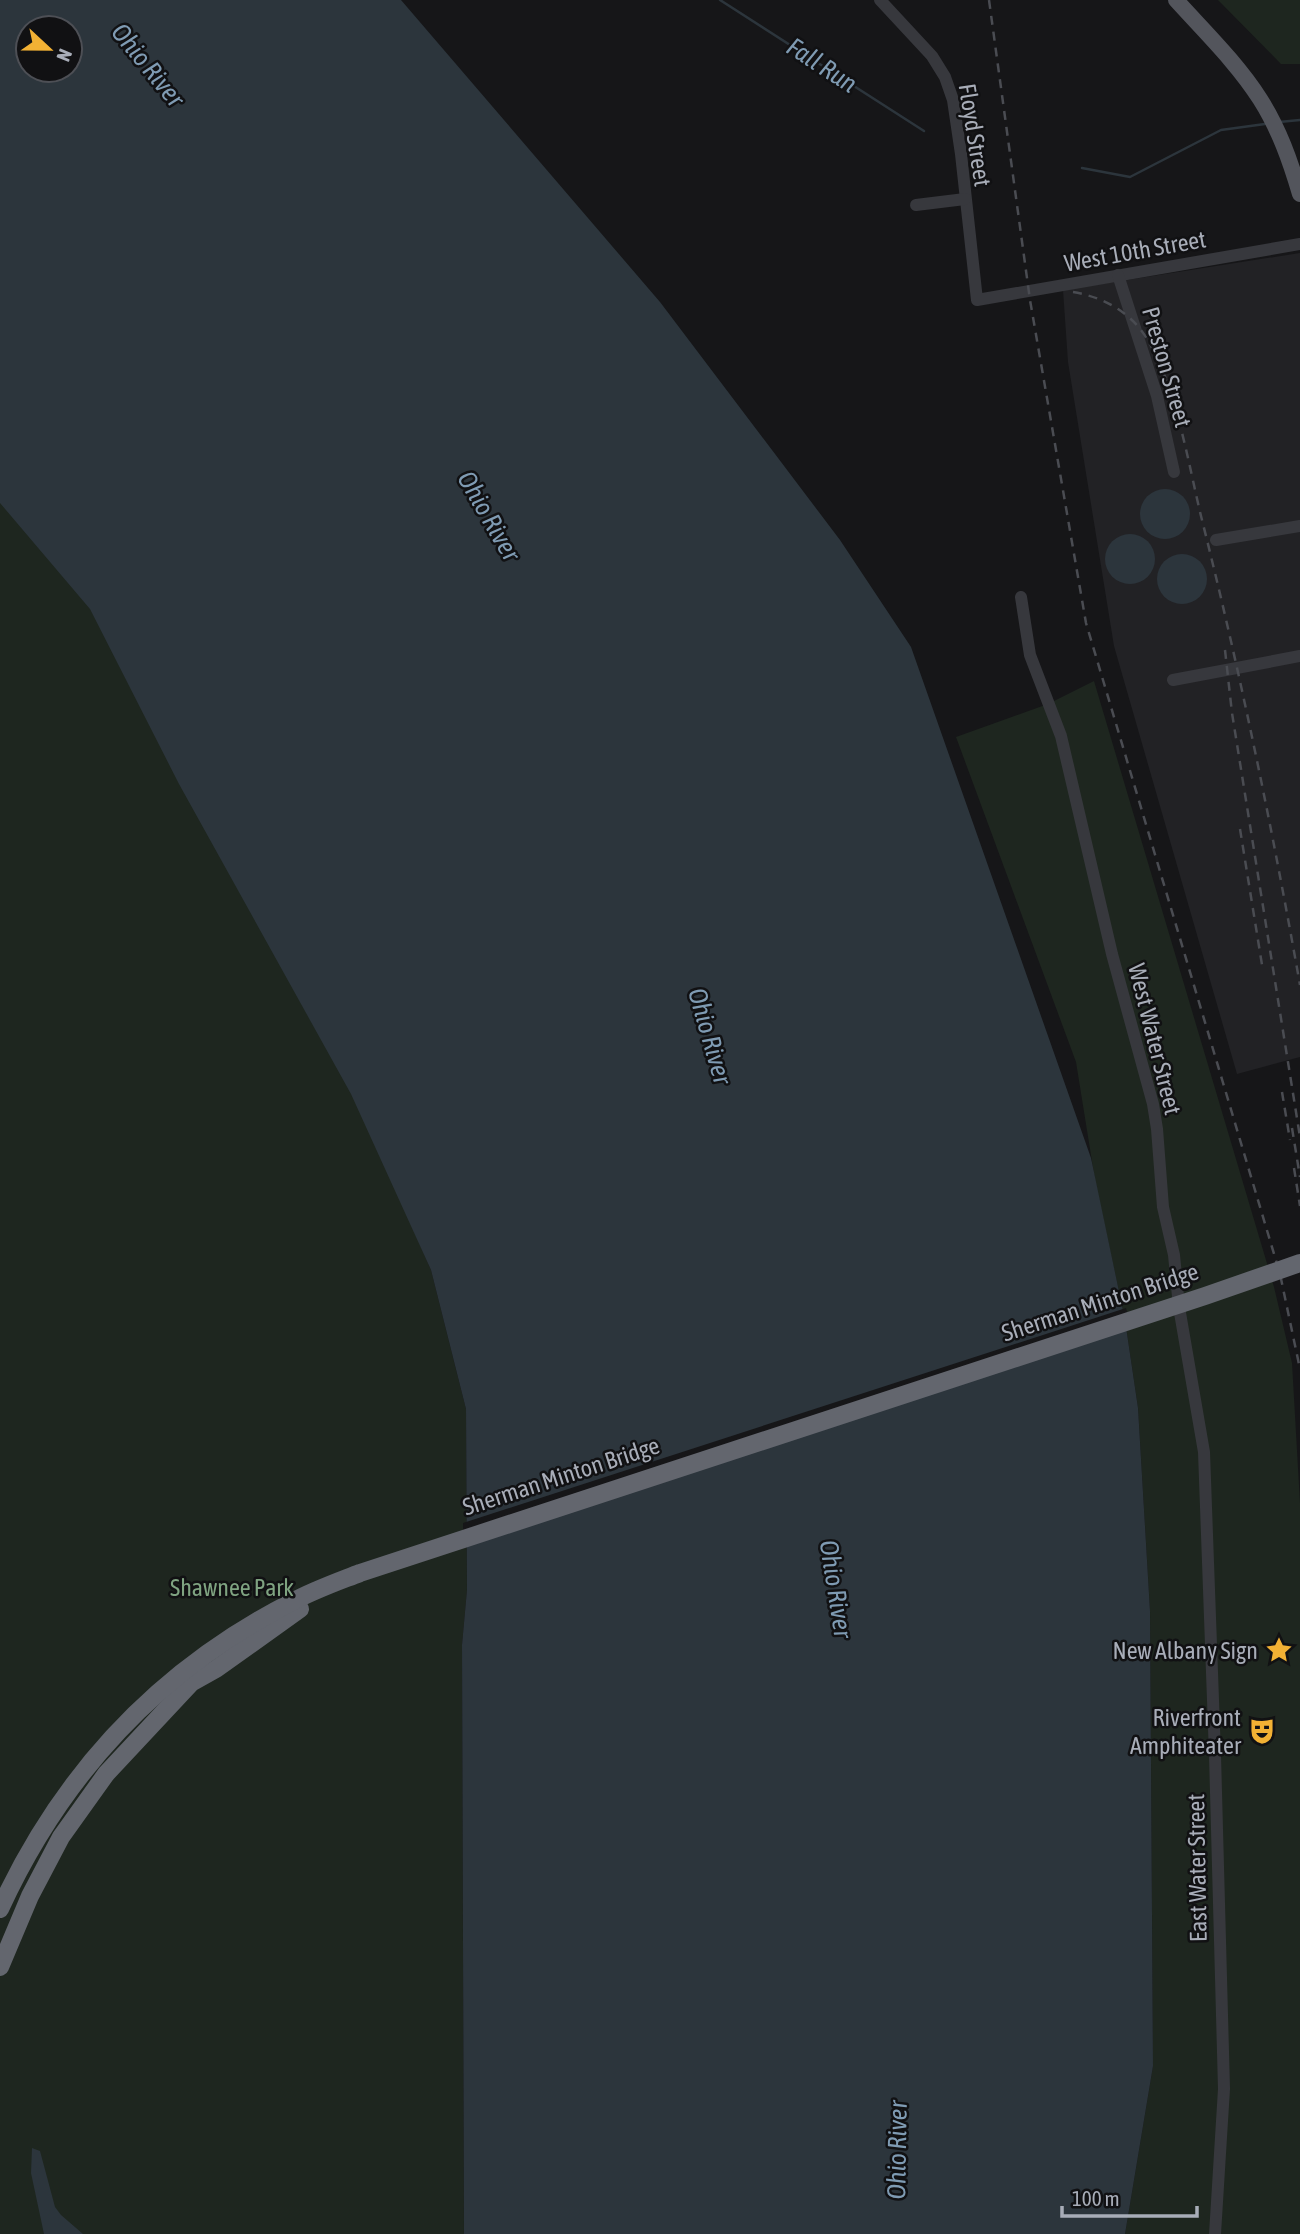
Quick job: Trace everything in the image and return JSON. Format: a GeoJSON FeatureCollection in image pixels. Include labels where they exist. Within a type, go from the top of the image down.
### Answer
{"type":"FeatureCollection","features":[{"type":"Feature","properties":{"kind":"highway","name":"Sherman Minton Bridge"},"geometry":{"type":"LineString","coordinates":[[0,1894],[23,1849],[52,1803],[110,1732],[160,1684],[211,1644],[298,1593],[465,1532],[1300,1263]]}},
{"type":"Feature","properties":{"kind":"highway","name":"Sherman Minton Bridge"},"geometry":{"type":"LineString","coordinates":[[0,1967],[30,1896],[61,1837],[106,1774],[191,1683],[216,1669],[281,1621],[330,1591],[389,1562],[470,1531],[1300,1263]]}},
{"type":"Feature","properties":{"kind":"highway"},"geometry":{"type":"LineString","coordinates":[[0,1909],[15,1875],[52,1813],[75,1780],[111,1738],[148,1701],[205,1654],[292,1602],[360,1573],[1300,1263]]}},
{"type":"Feature","properties":{"kind":"main road"},"geometry":{"type":"LineString","coordinates":[[1176,0],[1228,57],[1259,98],[1289,156],[1300,194]]}},
{"type":"Feature","properties":{"kind":"street","name":"Floyd Street"},"geometry":{"type":"LineString","coordinates":[[880,0],[932,56],[945,77],[953,100],[976,300]]}},
{"type":"Feature","properties":{"kind":"street"},"geometry":{"type":"LineString","coordinates":[[916,205],[965,199]]}},
{"type":"Feature","properties":{"kind":"street","name":"West 10th Street"},"geometry":{"type":"LineString","coordinates":[[976,300],[1300,244]]}},
{"type":"Feature","properties":{"kind":"street","name":"Preston Street"},"geometry":{"type":"LineString","coordinates":[[1118,275],[1157,396],[1174,472]]}},
{"type":"Feature","properties":{"kind":"street"},"geometry":{"type":"LineString","coordinates":[[1216,540],[1300,526]]}},
{"type":"Feature","properties":{"kind":"street","name":"West Water Street"},"geometry":{"type":"LineString","coordinates":[[1021,597],[1030,655],[1060,736],[1112,954],[1153,1104],[1163,1207],[1174,1255],[1179,1307],[1202,1439],[1206,1500]]}},
{"type":"Feature","properties":{"kind":"street"},"geometry":{"type":"LineString","coordinates":[[1173,680],[1300,656]]}},
{"type":"Feature","properties":{"kind":"street","name":"East Water Street"},"geometry":{"type":"LineString","coordinates":[[1206,1500],[1224,2089],[1215,2234]]}},
{"type":"Feature","properties":{"kind":"street"},"geometry":{"type":"LineString","coordinates":[[1203,1722],[1214,1730]]}},
{"type":"Feature","properties":{"kind":"shaded area"},"geometry":{"type":"Polygon","coordinates":[[[1300,253],[1300,1057],[1237,1074],[1114,646],[1068,362],[1063,290],[1300,253]]]}},
{"type":"Feature","properties":{"kind":"green space"},"geometry":{"type":"Polygon","coordinates":[[[1218,0],[1300,0],[1300,64],[1281,64],[1218,0]]]}},
{"type":"Feature","properties":{"kind":"green space","name":"Shawnee Park"},"geometry":{"type":"Polygon","coordinates":[[[0,487],[146,673],[269,897],[431,1270],[466,1409],[467,1590],[462,1645],[464,2234],[0,2234],[0,487]]]}},
{"type":"Feature","properties":{"kind":"green space"},"geometry":{"type":"Polygon","coordinates":[[[1094,681],[1274,1287],[1292,1363],[1300,1503],[1300,2234],[1125,2234],[1153,2066],[1150,1611],[1138,1408],[1125,1320],[1095,1180],[1076,1062],[956,737],[1048,704],[1094,681]]]}},
{"type":"Feature","properties":{"kind":"water","name":"Ohio River"},"geometry":{"type":"Polygon","coordinates":[[[0,0],[401,0],[660,302],[840,540],[911,647],[1091,1158],[1125,1320],[1138,1408],[1150,1611],[1153,2066],[1125,2234],[464,2234],[462,1645],[467,1590],[466,1409],[431,1270],[351,1094],[179,784],[90,609],[0,503],[0,0]]]}},
{"type":"Feature","properties":{"kind":"water"},"geometry":{"type":"Polygon","coordinates":[[[1155,490],[1175,490],[1189,504],[1189,524],[1175,538],[1155,538],[1141,524],[1141,504],[1155,490]]]}},
{"type":"Feature","properties":{"kind":"water"},"geometry":{"type":"Polygon","coordinates":[[[1120,535],[1140,535],[1154,549],[1154,569],[1140,583],[1120,583],[1106,569],[1106,549],[1120,535]]]}},
{"type":"Feature","properties":{"kind":"water"},"geometry":{"type":"Polygon","coordinates":[[[1172,555],[1192,555],[1206,569],[1206,589],[1192,603],[1172,603],[1158,589],[1158,569],[1172,555]]]}},
{"type":"Feature","properties":{"kind":"water"},"geometry":{"type":"Polygon","coordinates":[[[32,2148],[40,2151],[55,2207],[83,2234],[44,2234],[31,2173],[32,2148]]]}},
{"type":"Feature","properties":{"kind":"pier"},"geometry":{"type":"Polygon","coordinates":[[[1126,1308],[1129,1319],[463,1543],[463,1523],[1126,1308]]]}},
{"type":"Feature","properties":{"kind":"waterway","name":"Fall Run"},"geometry":{"type":"LineString","coordinates":[[720,0],[924,131]]}},
{"type":"Feature","properties":{"kind":"waterway","name":"Fall Run"},"geometry":{"type":"LineString","coordinates":[[1279,122],[1300,120]]}},
{"type":"Feature","properties":{"kind":"waterway","name":"Fall Run"},"geometry":{"type":"LineString","coordinates":[[1082,168],[1130,177],[1221,130],[1265,124]]}},
{"type":"Feature","properties":{"kind":"railway"},"geometry":{"type":"LineString","coordinates":[[989,0],[1030,300],[1086,623],[1280,1274],[1300,1369]]}},
{"type":"Feature","properties":{"kind":"railway"},"geometry":{"type":"LineString","coordinates":[[1073,292],[1105,302],[1133,321],[1147,339],[1166,379],[1186,449],[1242,691],[1300,985]]}},
{"type":"Feature","properties":{"kind":"railway"},"geometry":{"type":"LineString","coordinates":[[1225,650],[1232,713],[1300,1137]]}},
{"type":"Feature","properties":{"kind":"railway"},"geometry":{"type":"LineString","coordinates":[[1240,829],[1263,971]]}},
{"type":"Feature","properties":{"kind":"railway"},"geometry":{"type":"LineString","coordinates":[[1282,1092],[1290,1140]]}},
{"type":"Feature","properties":{"kind":"railway"},"geometry":{"type":"LineString","coordinates":[[1292,1128],[1300,1177]]}},
{"type":"Feature","properties":{"kind":"railway"},"geometry":{"type":"LineString","coordinates":[[1294,1168],[1300,1206]]}},
{"type":"Feature","properties":{"kind":"place","name":"New Albany Sign"},"geometry":{"type":"Point","coordinates":[1279,1650]}},
{"type":"Feature","properties":{"kind":"place","name":"Riverfront Amphiteater"},"geometry":{"type":"Point","coordinates":[1262,1731]}}]}
